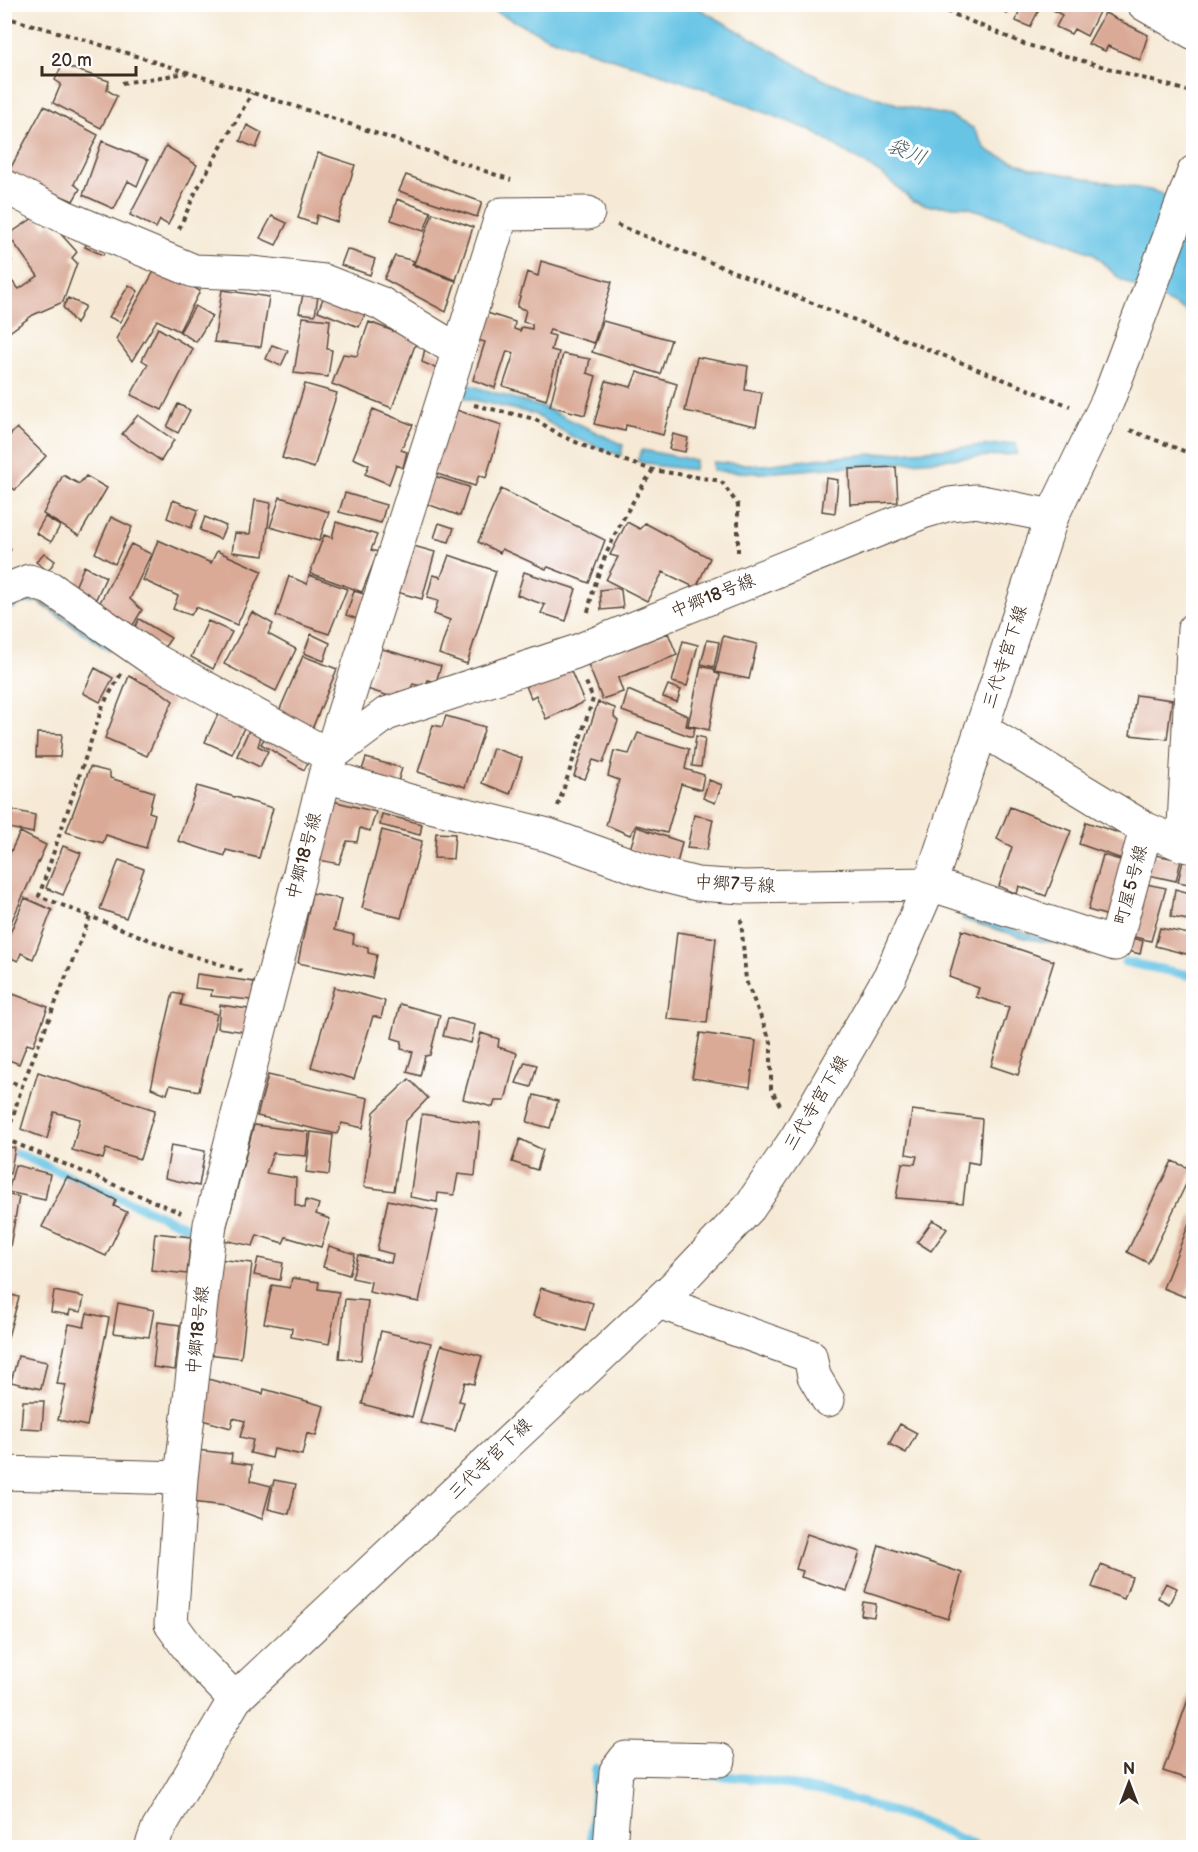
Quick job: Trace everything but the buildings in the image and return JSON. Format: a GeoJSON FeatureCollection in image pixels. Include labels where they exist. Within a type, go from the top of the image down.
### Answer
{"type":"FeatureCollection","features":[{"type":"Feature","properties":{"kind":"street"},"geometry":{"type":"LineString","coordinates":[[1144,4],[1194,33]]}},
{"type":"Feature","properties":{"kind":"street","name":"三代寺宮下線"},"geometry":{"type":"LineString","coordinates":[[151,1848],[157,1831],[235,1699],[659,1302],[749,1208],[797,1137],[891,976],[930,884],[1052,516],[1104,409],[1194,172]]}},
{"type":"Feature","properties":{"kind":"street"},"geometry":{"type":"LineString","coordinates":[[4,186],[65,217],[194,271],[251,273],[324,281],[381,303],[457,350]]}},
{"type":"Feature","properties":{"kind":"street"},"geometry":{"type":"LineString","coordinates":[[328,766],[457,350],[502,214],[588,213]]}},
{"type":"Feature","properties":{"kind":"street","name":"中郷18号線"},"geometry":{"type":"LineString","coordinates":[[235,1699],[197,1659],[171,1624],[181,1478],[210,1224],[328,766],[386,714],[579,650],[950,504],[976,501],[1052,516]]}},
{"type":"Feature","properties":{"kind":"street","name":"中郷7号線"},"geometry":{"type":"LineString","coordinates":[[4,591],[29,581],[50,588],[151,658],[328,766],[410,801],[548,835],[653,873],[697,884],[743,887],[930,884],[1115,944]]}},
{"type":"Feature","properties":{"kind":"street"},"geometry":{"type":"LineString","coordinates":[[1188,846],[1194,629]]}},
{"type":"Feature","properties":{"kind":"street"},"geometry":{"type":"LineString","coordinates":[[981,729],[1146,829]]}},
{"type":"Feature","properties":{"kind":"street","name":"町屋5号線"},"geometry":{"type":"LineString","coordinates":[[1115,944],[1146,829],[1188,846]]}},
{"type":"Feature","properties":{"kind":"street"},"geometry":{"type":"LineString","coordinates":[[659,1302],[810,1356],[814,1376],[828,1400]]}},
{"type":"Feature","properties":{"kind":"street"},"geometry":{"type":"LineString","coordinates":[[4,1473],[181,1478]]}},
{"type":"Feature","properties":{"kind":"street"},"geometry":{"type":"LineString","coordinates":[[610,1848],[616,1771],[626,1758],[719,1760]]}},
{"type":"Feature","properties":{"kind":"path"},"geometry":{"type":"LineString","coordinates":[[930,4],[1024,44],[1188,91]]}},
{"type":"Feature","properties":{"kind":"path"},"geometry":{"type":"LineString","coordinates":[[4,17],[190,73],[514,181]]}},
{"type":"Feature","properties":{"kind":"path"},"geometry":{"type":"LineString","coordinates":[[122,83],[190,73]]}},
{"type":"Feature","properties":{"kind":"path"},"geometry":{"type":"LineString","coordinates":[[168,260],[196,191],[252,93]]}},
{"type":"Feature","properties":{"kind":"path"},"geometry":{"type":"LineString","coordinates":[[588,213],[1104,409],[1194,455]]}},
{"type":"Feature","properties":{"kind":"path"},"geometry":{"type":"LineString","coordinates":[[442,398],[535,419],[560,435],[598,452],[653,470],[722,481],[733,494],[738,505],[737,586]]}},
{"type":"Feature","properties":{"kind":"path"},"geometry":{"type":"LineString","coordinates":[[548,835],[593,699],[579,650],[594,584],[606,552],[629,506],[653,470]]}},
{"type":"Feature","properties":{"kind":"path"},"geometry":{"type":"LineString","coordinates":[[136,647],[103,705],[39,896],[189,955],[272,980]]}},
{"type":"Feature","properties":{"kind":"path"},"geometry":{"type":"LineString","coordinates":[[743,887],[741,917],[746,981],[771,1042],[771,1089],[797,1137]]}},
{"type":"Feature","properties":{"kind":"path"},"geometry":{"type":"LineString","coordinates":[[90,917],[22,1086],[7,1136],[9,1141],[210,1224]]}},
{"type":"Feature","properties":{"kind":"path"},"geometry":{"type":"LineString","coordinates":[[4,1078],[22,1086]]}},
{"type":"Feature","properties":{"kind":"water","name":"袋川"},"geometry":{"type":"Polygon","coordinates":[[[482,5],[693,5],[824,80],[906,107],[950,116],[973,128],[985,148],[994,154],[1031,168],[1154,191],[1193,206],[1193,324],[1190,315],[1183,309],[1120,279],[1092,253],[963,206],[931,206],[913,201],[882,174],[810,130],[697,86],[547,37],[482,5]]]}},
{"type":"Feature","properties":{"kind":"water"},"geometry":{"type":"Polygon","coordinates":[[[466,349],[476,351],[466,384],[545,408],[623,445],[621,456],[573,437],[534,414],[452,395],[466,349]]]}},
{"type":"Feature","properties":{"kind":"water"},"geometry":{"type":"Polygon","coordinates":[[[1016,443],[1017,454],[762,473],[713,471],[713,462],[763,465],[1016,443]]]}},
{"type":"Feature","properties":{"kind":"water"},"geometry":{"type":"Polygon","coordinates":[[[642,450],[695,460],[694,470],[637,461],[642,450]]]}},
{"type":"Feature","properties":{"kind":"water"},"geometry":{"type":"Polygon","coordinates":[[[33,597],[112,647],[109,651],[38,602],[22,603],[5,613],[5,606],[33,597]]]}},
{"type":"Feature","properties":{"kind":"water"},"geometry":{"type":"Polygon","coordinates":[[[964,914],[1062,944],[1028,939],[962,919],[964,914]]]}},
{"type":"Feature","properties":{"kind":"waterway"},"geometry":{"type":"LineString","coordinates":[[1125,962],[1194,976]]}},
{"type":"Feature","properties":{"kind":"waterway"},"geometry":{"type":"LineString","coordinates":[[16,1153],[189,1228]]}},
{"type":"Feature","properties":{"kind":"waterway"},"geometry":{"type":"LineString","coordinates":[[591,1848],[596,1768]]}},
{"type":"Feature","properties":{"kind":"waterway"},"geometry":{"type":"LineString","coordinates":[[708,1775],[778,1783],[847,1798],[915,1820],[980,1848]]}}]}
